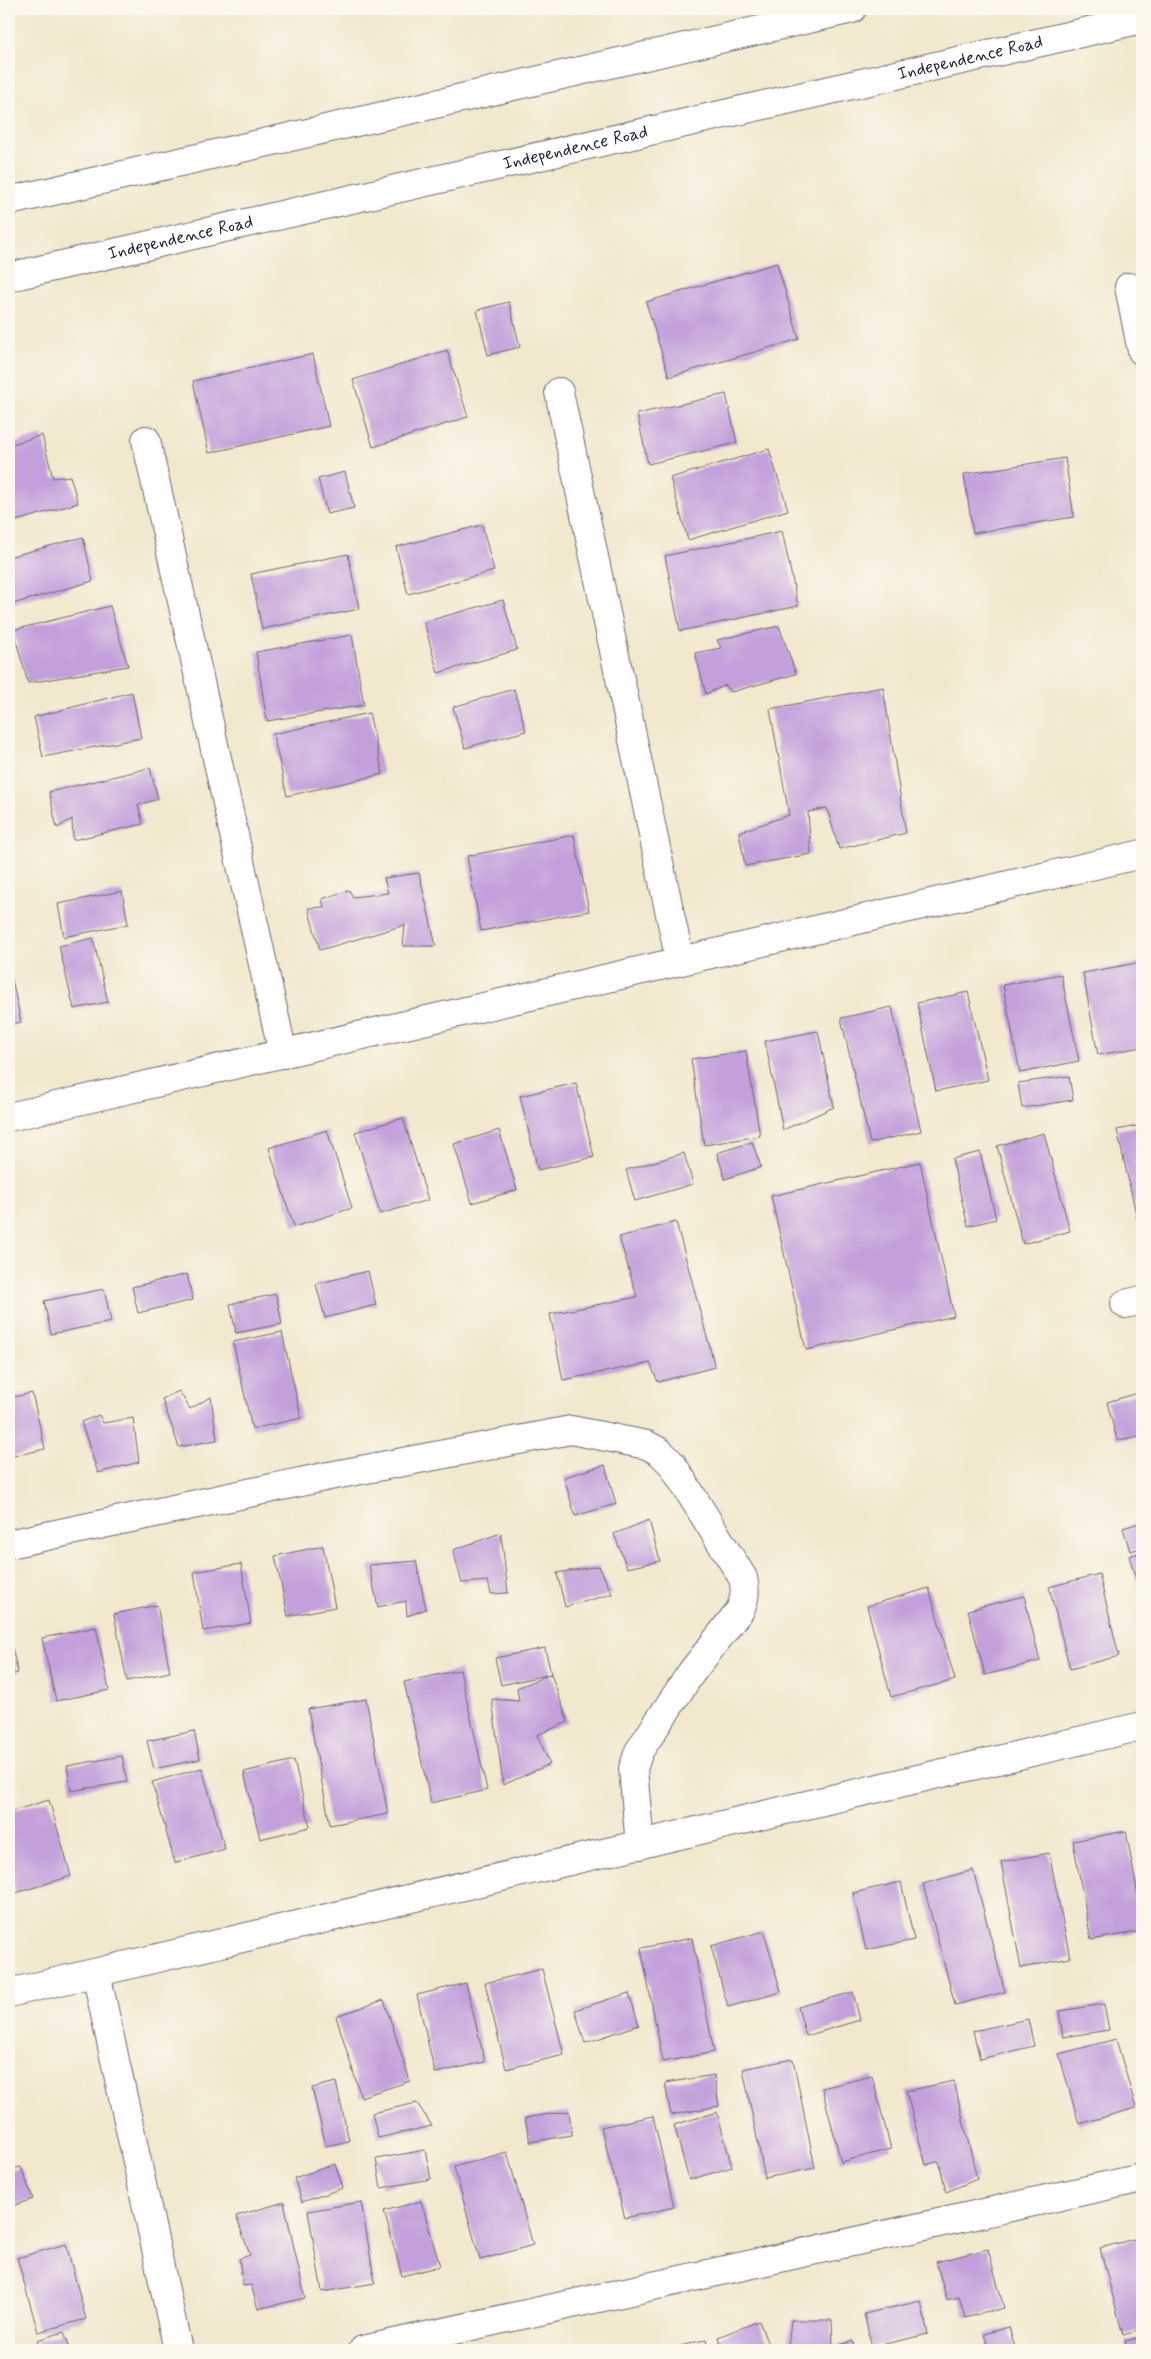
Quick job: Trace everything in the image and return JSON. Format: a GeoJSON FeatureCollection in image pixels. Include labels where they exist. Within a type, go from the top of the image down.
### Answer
{"type":"FeatureCollection","features":[{"type":"Feature","properties":{"kind":"street"},"geometry":{"type":"LineString","coordinates":[[9,202],[852,9]]}},
{"type":"Feature","properties":{"kind":"street","name":"Independence Road"},"geometry":{"type":"LineString","coordinates":[[9,277],[1142,18]]}},
{"type":"Feature","properties":{"kind":"street"},"geometry":{"type":"LineString","coordinates":[[1130,286],[1142,351]]}},
{"type":"Feature","properties":{"kind":"street"},"geometry":{"type":"LineString","coordinates":[[558,392],[680,961]]}},
{"type":"Feature","properties":{"kind":"street"},"geometry":{"type":"LineString","coordinates":[[146,440],[283,1054]]}},
{"type":"Feature","properties":{"kind":"street"},"geometry":{"type":"LineString","coordinates":[[9,1116],[1142,854]]}},
{"type":"Feature","properties":{"kind":"street"},"geometry":{"type":"LineString","coordinates":[[9,1544],[324,1477],[571,1430],[647,1445],[660,1452],[672,1464],[743,1578],[745,1600],[740,1610],[691,1673],[639,1751],[633,1769],[640,1845]]}},
{"type":"Feature","properties":{"kind":"street"},"geometry":{"type":"LineString","coordinates":[[9,1993],[1142,1726]]}},
{"type":"Feature","properties":{"kind":"street"},"geometry":{"type":"LineString","coordinates":[[96,1973],[178,2350]]}},
{"type":"Feature","properties":{"kind":"street"},"geometry":{"type":"LineString","coordinates":[[363,2350],[1142,2178]]}},
{"type":"Feature","properties":{"kind":"building"},"geometry":{"type":"Polygon","coordinates":[[[777,263],[799,339],[669,377],[646,302],[777,263]]]}},
{"type":"Feature","properties":{"kind":"building"},"geometry":{"type":"Polygon","coordinates":[[[509,302],[520,347],[488,355],[477,310],[509,302]]]}},
{"type":"Feature","properties":{"kind":"building"},"geometry":{"type":"Polygon","coordinates":[[[447,350],[468,417],[373,447],[353,380],[447,350]]]}},
{"type":"Feature","properties":{"kind":"building"},"geometry":{"type":"Polygon","coordinates":[[[313,354],[329,426],[209,453],[193,381],[313,354]]]}},
{"type":"Feature","properties":{"kind":"building"},"geometry":{"type":"Polygon","coordinates":[[[726,394],[737,443],[648,464],[637,414],[726,394]]]}},
{"type":"Feature","properties":{"kind":"building"},"geometry":{"type":"Polygon","coordinates":[[[42,435],[53,478],[70,476],[78,503],[9,523],[9,445],[42,435]]]}},
{"type":"Feature","properties":{"kind":"building"},"geometry":{"type":"Polygon","coordinates":[[[769,449],[788,510],[688,540],[670,478],[769,449]]]}},
{"type":"Feature","properties":{"kind":"building"},"geometry":{"type":"Polygon","coordinates":[[[1065,458],[1074,517],[973,533],[964,474],[1065,458]]]}},
{"type":"Feature","properties":{"kind":"building"},"geometry":{"type":"Polygon","coordinates":[[[345,472],[354,508],[327,514],[318,479],[345,472]]]}},
{"type":"Feature","properties":{"kind":"building"},"geometry":{"type":"Polygon","coordinates":[[[482,525],[494,571],[408,594],[396,547],[482,525]]]}},
{"type":"Feature","properties":{"kind":"building"},"geometry":{"type":"Polygon","coordinates":[[[782,531],[798,606],[680,631],[665,556],[782,531]]]}},
{"type":"Feature","properties":{"kind":"building"},"geometry":{"type":"Polygon","coordinates":[[[83,537],[93,581],[9,605],[9,557],[83,537]]]}},
{"type":"Feature","properties":{"kind":"building"},"geometry":{"type":"Polygon","coordinates":[[[348,554],[359,609],[262,629],[251,574],[348,554]]]}},
{"type":"Feature","properties":{"kind":"building"},"geometry":{"type":"Polygon","coordinates":[[[503,600],[517,650],[438,673],[424,622],[503,600]]]}},
{"type":"Feature","properties":{"kind":"building"},"geometry":{"type":"Polygon","coordinates":[[[110,606],[128,666],[28,683],[13,630],[110,606]]]}},
{"type":"Feature","properties":{"kind":"building"},"geometry":{"type":"Polygon","coordinates":[[[779,626],[796,674],[731,692],[726,685],[706,694],[695,653],[721,648],[717,640],[779,626]]]}},
{"type":"Feature","properties":{"kind":"building"},"geometry":{"type":"Polygon","coordinates":[[[352,635],[364,705],[267,721],[256,652],[352,635]]]}},
{"type":"Feature","properties":{"kind":"building"},"geometry":{"type":"Polygon","coordinates":[[[883,687],[906,833],[839,849],[827,808],[808,812],[811,854],[745,866],[739,832],[789,815],[770,709],[883,687]]]}},
{"type":"Feature","properties":{"kind":"building"},"geometry":{"type":"Polygon","coordinates":[[[514,689],[526,731],[465,748],[453,707],[514,689]]]}},
{"type":"Feature","properties":{"kind":"building"},"geometry":{"type":"Polygon","coordinates":[[[132,692],[141,738],[43,757],[34,717],[132,692]]]}},
{"type":"Feature","properties":{"kind":"building"},"geometry":{"type":"Polygon","coordinates":[[[369,713],[383,774],[287,796],[273,734],[369,713]]]}},
{"type":"Feature","properties":{"kind":"building"},"geometry":{"type":"Polygon","coordinates":[[[150,768],[158,799],[138,805],[143,824],[73,840],[72,819],[57,828],[49,792],[150,768]]]}},
{"type":"Feature","properties":{"kind":"building"},"geometry":{"type":"Polygon","coordinates":[[[574,835],[589,911],[481,931],[467,856],[574,835]]]}},
{"type":"Feature","properties":{"kind":"building"},"geometry":{"type":"Polygon","coordinates":[[[419,873],[436,946],[403,946],[405,925],[320,950],[308,908],[324,907],[322,899],[349,890],[353,897],[388,893],[384,878],[419,873]]]}},
{"type":"Feature","properties":{"kind":"building"},"geometry":{"type":"Polygon","coordinates":[[[122,891],[128,924],[64,937],[58,904],[122,891]]]}},
{"type":"Feature","properties":{"kind":"building"},"geometry":{"type":"Polygon","coordinates":[[[93,938],[108,1002],[74,1009],[59,946],[93,938]]]}},
{"type":"Feature","properties":{"kind":"building"},"geometry":{"type":"Polygon","coordinates":[[[1142,962],[1142,1047],[1098,1055],[1083,973],[1142,962]]]}},
{"type":"Feature","properties":{"kind":"building"},"geometry":{"type":"Polygon","coordinates":[[[9,970],[21,1022],[9,1025],[9,970]]]}},
{"type":"Feature","properties":{"kind":"building"},"geometry":{"type":"Polygon","coordinates":[[[1061,974],[1079,1061],[1020,1073],[1003,985],[1061,974]]]}},
{"type":"Feature","properties":{"kind":"building"},"geometry":{"type":"Polygon","coordinates":[[[968,992],[988,1080],[936,1091],[917,1003],[968,992]]]}},
{"type":"Feature","properties":{"kind":"building"},"geometry":{"type":"Polygon","coordinates":[[[892,1007],[921,1131],[870,1143],[841,1018],[892,1007]]]}},
{"type":"Feature","properties":{"kind":"building"},"geometry":{"type":"Polygon","coordinates":[[[818,1031],[834,1107],[783,1130],[765,1041],[818,1031]]]}},
{"type":"Feature","properties":{"kind":"building"},"geometry":{"type":"Polygon","coordinates":[[[746,1051],[760,1136],[704,1145],[691,1059],[746,1051]]]}},
{"type":"Feature","properties":{"kind":"building"},"geometry":{"type":"Polygon","coordinates":[[[1069,1076],[1073,1100],[1022,1108],[1018,1083],[1069,1076]]]}},
{"type":"Feature","properties":{"kind":"building"},"geometry":{"type":"Polygon","coordinates":[[[576,1083],[594,1157],[538,1170],[520,1096],[576,1083]]]}},
{"type":"Feature","properties":{"kind":"building"},"geometry":{"type":"Polygon","coordinates":[[[403,1118],[428,1200],[380,1214],[355,1132],[403,1118]]]}},
{"type":"Feature","properties":{"kind":"building"},"geometry":{"type":"Polygon","coordinates":[[[1142,1125],[1142,1226],[1139,1227],[1117,1130],[1142,1125]]]}},
{"type":"Feature","properties":{"kind":"building"},"geometry":{"type":"Polygon","coordinates":[[[327,1130],[352,1208],[294,1227],[269,1148],[327,1130]]]}},
{"type":"Feature","properties":{"kind":"building"},"geometry":{"type":"Polygon","coordinates":[[[499,1130],[517,1190],[472,1203],[454,1144],[499,1130]]]}},
{"type":"Feature","properties":{"kind":"building"},"geometry":{"type":"Polygon","coordinates":[[[1044,1133],[1070,1231],[1023,1244],[997,1146],[1044,1133]]]}},
{"type":"Feature","properties":{"kind":"building"},"geometry":{"type":"Polygon","coordinates":[[[752,1142],[761,1167],[725,1179],[717,1153],[752,1142]]]}},
{"type":"Feature","properties":{"kind":"building"},"geometry":{"type":"Polygon","coordinates":[[[980,1152],[996,1219],[968,1226],[952,1159],[980,1152]]]}},
{"type":"Feature","properties":{"kind":"building"},"geometry":{"type":"Polygon","coordinates":[[[684,1153],[693,1184],[635,1201],[626,1170],[684,1153]]]}},
{"type":"Feature","properties":{"kind":"building"},"geometry":{"type":"Polygon","coordinates":[[[920,1162],[954,1316],[806,1350],[771,1196],[920,1162]]]}},
{"type":"Feature","properties":{"kind":"building"},"geometry":{"type":"Polygon","coordinates":[[[676,1222],[715,1367],[658,1382],[650,1363],[563,1380],[550,1314],[637,1297],[619,1237],[676,1222]]]}},
{"type":"Feature","properties":{"kind":"building"},"geometry":{"type":"Polygon","coordinates":[[[368,1271],[376,1305],[325,1318],[316,1284],[368,1271]]]}},
{"type":"Feature","properties":{"kind":"building"},"geometry":{"type":"Polygon","coordinates":[[[187,1274],[193,1300],[138,1313],[132,1287],[187,1274]]]}},
{"type":"Feature","properties":{"kind":"building"},"geometry":{"type":"Polygon","coordinates":[[[104,1289],[111,1322],[51,1334],[44,1301],[104,1289]]]}},
{"type":"Feature","properties":{"kind":"building"},"geometry":{"type":"Polygon","coordinates":[[[276,1294],[282,1324],[236,1333],[230,1304],[276,1294]]]}},
{"type":"Feature","properties":{"kind":"building"},"geometry":{"type":"Polygon","coordinates":[[[282,1332],[301,1418],[252,1429],[233,1342],[282,1332]]]}},
{"type":"Feature","properties":{"kind":"building"},"geometry":{"type":"Polygon","coordinates":[[[179,1391],[190,1409],[211,1397],[217,1440],[179,1447],[162,1399],[179,1391]]]}},
{"type":"Feature","properties":{"kind":"building"},"geometry":{"type":"Polygon","coordinates":[[[1142,1392],[1142,1436],[1117,1440],[1107,1402],[1142,1392]]]}},
{"type":"Feature","properties":{"kind":"building"},"geometry":{"type":"Polygon","coordinates":[[[32,1393],[45,1449],[9,1457],[9,1398],[32,1393]]]}},
{"type":"Feature","properties":{"kind":"building"},"geometry":{"type":"Polygon","coordinates":[[[99,1415],[103,1423],[133,1418],[139,1462],[98,1473],[81,1422],[99,1415]]]}},
{"type":"Feature","properties":{"kind":"building"},"geometry":{"type":"Polygon","coordinates":[[[605,1465],[616,1504],[575,1516],[564,1477],[605,1465]]]}},
{"type":"Feature","properties":{"kind":"building"},"geometry":{"type":"Polygon","coordinates":[[[649,1520],[660,1561],[627,1568],[614,1534],[649,1520]]]}},
{"type":"Feature","properties":{"kind":"building"},"geometry":{"type":"Polygon","coordinates":[[[1142,1522],[1142,1548],[1130,1551],[1123,1528],[1142,1522]]]}},
{"type":"Feature","properties":{"kind":"building"},"geometry":{"type":"Polygon","coordinates":[[[501,1533],[508,1593],[491,1594],[488,1581],[462,1583],[453,1550],[501,1533]]]}},
{"type":"Feature","properties":{"kind":"building"},"geometry":{"type":"Polygon","coordinates":[[[323,1546],[335,1607],[288,1616],[275,1556],[323,1546]]]}},
{"type":"Feature","properties":{"kind":"building"},"geometry":{"type":"Polygon","coordinates":[[[1142,1552],[1142,1599],[1129,1556],[1142,1552]]]}},
{"type":"Feature","properties":{"kind":"building"},"geometry":{"type":"Polygon","coordinates":[[[416,1561],[426,1609],[407,1616],[406,1601],[378,1607],[369,1565],[416,1561]]]}},
{"type":"Feature","properties":{"kind":"building"},"geometry":{"type":"Polygon","coordinates":[[[241,1564],[251,1623],[203,1631],[194,1572],[241,1564]]]}},
{"type":"Feature","properties":{"kind":"building"},"geometry":{"type":"Polygon","coordinates":[[[599,1566],[612,1594],[565,1607],[557,1573],[599,1566]]]}},
{"type":"Feature","properties":{"kind":"building"},"geometry":{"type":"Polygon","coordinates":[[[1099,1574],[1119,1656],[1070,1669],[1049,1587],[1099,1574]]]}},
{"type":"Feature","properties":{"kind":"building"},"geometry":{"type":"Polygon","coordinates":[[[929,1588],[955,1680],[891,1697],[867,1606],[929,1588]]]}},
{"type":"Feature","properties":{"kind":"building"},"geometry":{"type":"Polygon","coordinates":[[[1024,1596],[1040,1661],[985,1675],[968,1610],[1024,1596]]]}},
{"type":"Feature","properties":{"kind":"building"},"geometry":{"type":"Polygon","coordinates":[[[157,1605],[170,1672],[127,1681],[114,1614],[157,1605]]]}},
{"type":"Feature","properties":{"kind":"building"},"geometry":{"type":"Polygon","coordinates":[[[96,1627],[109,1690],[56,1701],[42,1638],[96,1627]]]}},
{"type":"Feature","properties":{"kind":"building"},"geometry":{"type":"Polygon","coordinates":[[[9,1635],[18,1673],[9,1675],[9,1635]]]}},
{"type":"Feature","properties":{"kind":"building"},"geometry":{"type":"Polygon","coordinates":[[[545,1648],[551,1674],[501,1685],[495,1658],[545,1648]]]}},
{"type":"Feature","properties":{"kind":"building"},"geometry":{"type":"Polygon","coordinates":[[[460,1670],[487,1790],[431,1803],[404,1682],[460,1670]]]}},
{"type":"Feature","properties":{"kind":"building"},"geometry":{"type":"Polygon","coordinates":[[[551,1674],[568,1722],[537,1735],[550,1764],[503,1785],[492,1699],[519,1701],[517,1688],[551,1674]]]}},
{"type":"Feature","properties":{"kind":"building"},"geometry":{"type":"Polygon","coordinates":[[[366,1699],[388,1814],[330,1825],[308,1709],[366,1699]]]}},
{"type":"Feature","properties":{"kind":"building"},"geometry":{"type":"Polygon","coordinates":[[[194,1731],[200,1759],[154,1769],[147,1741],[194,1731]]]}},
{"type":"Feature","properties":{"kind":"building"},"geometry":{"type":"Polygon","coordinates":[[[122,1756],[127,1782],[71,1791],[67,1766],[122,1756]]]}},
{"type":"Feature","properties":{"kind":"building"},"geometry":{"type":"Polygon","coordinates":[[[294,1760],[310,1827],[260,1839],[244,1772],[294,1760]]]}},
{"type":"Feature","properties":{"kind":"building"},"geometry":{"type":"Polygon","coordinates":[[[202,1768],[225,1849],[175,1863],[152,1782],[202,1768]]]}},
{"type":"Feature","properties":{"kind":"building"},"geometry":{"type":"Polygon","coordinates":[[[49,1800],[71,1876],[16,1893],[9,1867],[9,1812],[49,1800]]]}},
{"type":"Feature","properties":{"kind":"building"},"geometry":{"type":"Polygon","coordinates":[[[1126,1831],[1142,1917],[1142,1931],[1091,1940],[1073,1841],[1126,1831]]]}},
{"type":"Feature","properties":{"kind":"building"},"geometry":{"type":"Polygon","coordinates":[[[1049,1853],[1070,1958],[1021,1968],[1001,1862],[1049,1853]]]}},
{"type":"Feature","properties":{"kind":"building"},"geometry":{"type":"Polygon","coordinates":[[[973,1870],[1005,1992],[955,2005],[923,1884],[973,1870]]]}},
{"type":"Feature","properties":{"kind":"building"},"geometry":{"type":"Polygon","coordinates":[[[901,1882],[914,1940],[866,1950],[853,1893],[901,1882]]]}},
{"type":"Feature","properties":{"kind":"building"},"geometry":{"type":"Polygon","coordinates":[[[764,1931],[781,1992],[728,2007],[711,1946],[764,1931]]]}},
{"type":"Feature","properties":{"kind":"building"},"geometry":{"type":"Polygon","coordinates":[[[692,1938],[714,2052],[663,2062],[641,1948],[692,1938]]]}},
{"type":"Feature","properties":{"kind":"building"},"geometry":{"type":"Polygon","coordinates":[[[542,1969],[564,2055],[506,2069],[485,1983],[542,1969]]]}},
{"type":"Feature","properties":{"kind":"building"},"geometry":{"type":"Polygon","coordinates":[[[466,1983],[485,2062],[435,2073],[417,1995],[466,1983]]]}},
{"type":"Feature","properties":{"kind":"building"},"geometry":{"type":"Polygon","coordinates":[[[853,1992],[860,2020],[806,2036],[798,2007],[853,1992]]]}},
{"type":"Feature","properties":{"kind":"building"},"geometry":{"type":"Polygon","coordinates":[[[629,1993],[639,2025],[585,2043],[575,2010],[629,1993]]]}},
{"type":"Feature","properties":{"kind":"building"},"geometry":{"type":"Polygon","coordinates":[[[384,2000],[410,2081],[361,2097],[336,2016],[384,2000]]]}},
{"type":"Feature","properties":{"kind":"building"},"geometry":{"type":"Polygon","coordinates":[[[1104,2004],[1109,2030],[1063,2037],[1059,2011],[1104,2004]]]}},
{"type":"Feature","properties":{"kind":"building"},"geometry":{"type":"Polygon","coordinates":[[[1028,2019],[1034,2046],[980,2059],[973,2031],[1028,2019]]]}},
{"type":"Feature","properties":{"kind":"building"},"geometry":{"type":"Polygon","coordinates":[[[1116,2039],[1136,2108],[1079,2124],[1059,2054],[1116,2039]]]}},
{"type":"Feature","properties":{"kind":"building"},"geometry":{"type":"Polygon","coordinates":[[[793,2059],[815,2168],[765,2178],[743,2069],[793,2059]]]}},
{"type":"Feature","properties":{"kind":"building"},"geometry":{"type":"Polygon","coordinates":[[[714,2075],[719,2106],[671,2115],[665,2083],[714,2075]]]}},
{"type":"Feature","properties":{"kind":"building"},"geometry":{"type":"Polygon","coordinates":[[[872,2076],[891,2149],[841,2162],[822,2088],[872,2076]]]}},
{"type":"Feature","properties":{"kind":"building"},"geometry":{"type":"Polygon","coordinates":[[[954,2081],[977,2179],[946,2192],[939,2161],[926,2165],[906,2091],[954,2081]]]}},
{"type":"Feature","properties":{"kind":"building"},"geometry":{"type":"Polygon","coordinates":[[[336,2082],[349,2141],[326,2146],[312,2088],[336,2082]]]}},
{"type":"Feature","properties":{"kind":"building"},"geometry":{"type":"Polygon","coordinates":[[[417,2103],[432,2126],[378,2138],[372,2113],[417,2103]]]}},
{"type":"Feature","properties":{"kind":"building"},"geometry":{"type":"Polygon","coordinates":[[[569,2111],[572,2135],[530,2142],[525,2118],[569,2111]]]}},
{"type":"Feature","properties":{"kind":"building"},"geometry":{"type":"Polygon","coordinates":[[[717,2112],[732,2167],[689,2180],[674,2125],[717,2112]]]}},
{"type":"Feature","properties":{"kind":"building"},"geometry":{"type":"Polygon","coordinates":[[[653,2116],[674,2207],[625,2218],[601,2127],[653,2116]]]}},
{"type":"Feature","properties":{"kind":"building"},"geometry":{"type":"Polygon","coordinates":[[[425,2150],[431,2179],[381,2188],[376,2159],[425,2150]]]}},
{"type":"Feature","properties":{"kind":"building"},"geometry":{"type":"Polygon","coordinates":[[[507,2152],[533,2245],[480,2260],[454,2167],[507,2152]]]}},
{"type":"Feature","properties":{"kind":"building"},"geometry":{"type":"Polygon","coordinates":[[[335,2164],[343,2188],[302,2202],[294,2178],[335,2164]]]}},
{"type":"Feature","properties":{"kind":"building"},"geometry":{"type":"Polygon","coordinates":[[[21,2167],[33,2199],[12,2206],[9,2194],[9,2170],[21,2167]]]}},
{"type":"Feature","properties":{"kind":"building"},"geometry":{"type":"Polygon","coordinates":[[[421,2201],[440,2266],[402,2276],[384,2211],[421,2201]]]}},
{"type":"Feature","properties":{"kind":"building"},"geometry":{"type":"Polygon","coordinates":[[[284,2202],[305,2298],[258,2309],[251,2285],[243,2286],[239,2259],[250,2255],[236,2216],[284,2202]]]}},
{"type":"Feature","properties":{"kind":"building"},"geometry":{"type":"Polygon","coordinates":[[[361,2202],[375,2283],[322,2292],[308,2211],[361,2202]]]}},
{"type":"Feature","properties":{"kind":"building"},"geometry":{"type":"Polygon","coordinates":[[[1142,2237],[1142,2330],[1123,2335],[1100,2248],[1142,2237]]]}},
{"type":"Feature","properties":{"kind":"building"},"geometry":{"type":"Polygon","coordinates":[[[66,2244],[86,2319],[38,2332],[17,2258],[66,2244]]]}},
{"type":"Feature","properties":{"kind":"building"},"geometry":{"type":"Polygon","coordinates":[[[988,2249],[1004,2308],[965,2318],[959,2297],[947,2300],[936,2262],[988,2249]]]}},
{"type":"Feature","properties":{"kind":"building"},"geometry":{"type":"Polygon","coordinates":[[[921,2301],[928,2334],[872,2347],[864,2314],[921,2301]]]}},
{"type":"Feature","properties":{"kind":"building"},"geometry":{"type":"Polygon","coordinates":[[[791,2320],[832,2320],[833,2347],[788,2348],[791,2320]]]}},
{"type":"Feature","properties":{"kind":"building"},"geometry":{"type":"Polygon","coordinates":[[[759,2321],[769,2347],[760,2350],[723,2350],[718,2337],[759,2321]]]}},
{"type":"Feature","properties":{"kind":"building"},"geometry":{"type":"Polygon","coordinates":[[[1009,2327],[1016,2350],[989,2350],[984,2334],[1009,2327]]]}},
{"type":"Feature","properties":{"kind":"building"},"geometry":{"type":"Polygon","coordinates":[[[64,2332],[71,2350],[40,2350],[37,2340],[64,2332]]]}},
{"type":"Feature","properties":{"kind":"building"},"geometry":{"type":"Polygon","coordinates":[[[1142,2337],[1142,2350],[1127,2350],[1125,2341],[1142,2337]]]}},
{"type":"Feature","properties":{"kind":"building"},"geometry":{"type":"Polygon","coordinates":[[[707,2339],[710,2350],[665,2350],[707,2339]]]}},
{"type":"Feature","properties":{"kind":"building"},"geometry":{"type":"Polygon","coordinates":[[[853,2341],[855,2350],[822,2350],[853,2341]]]}}]}
